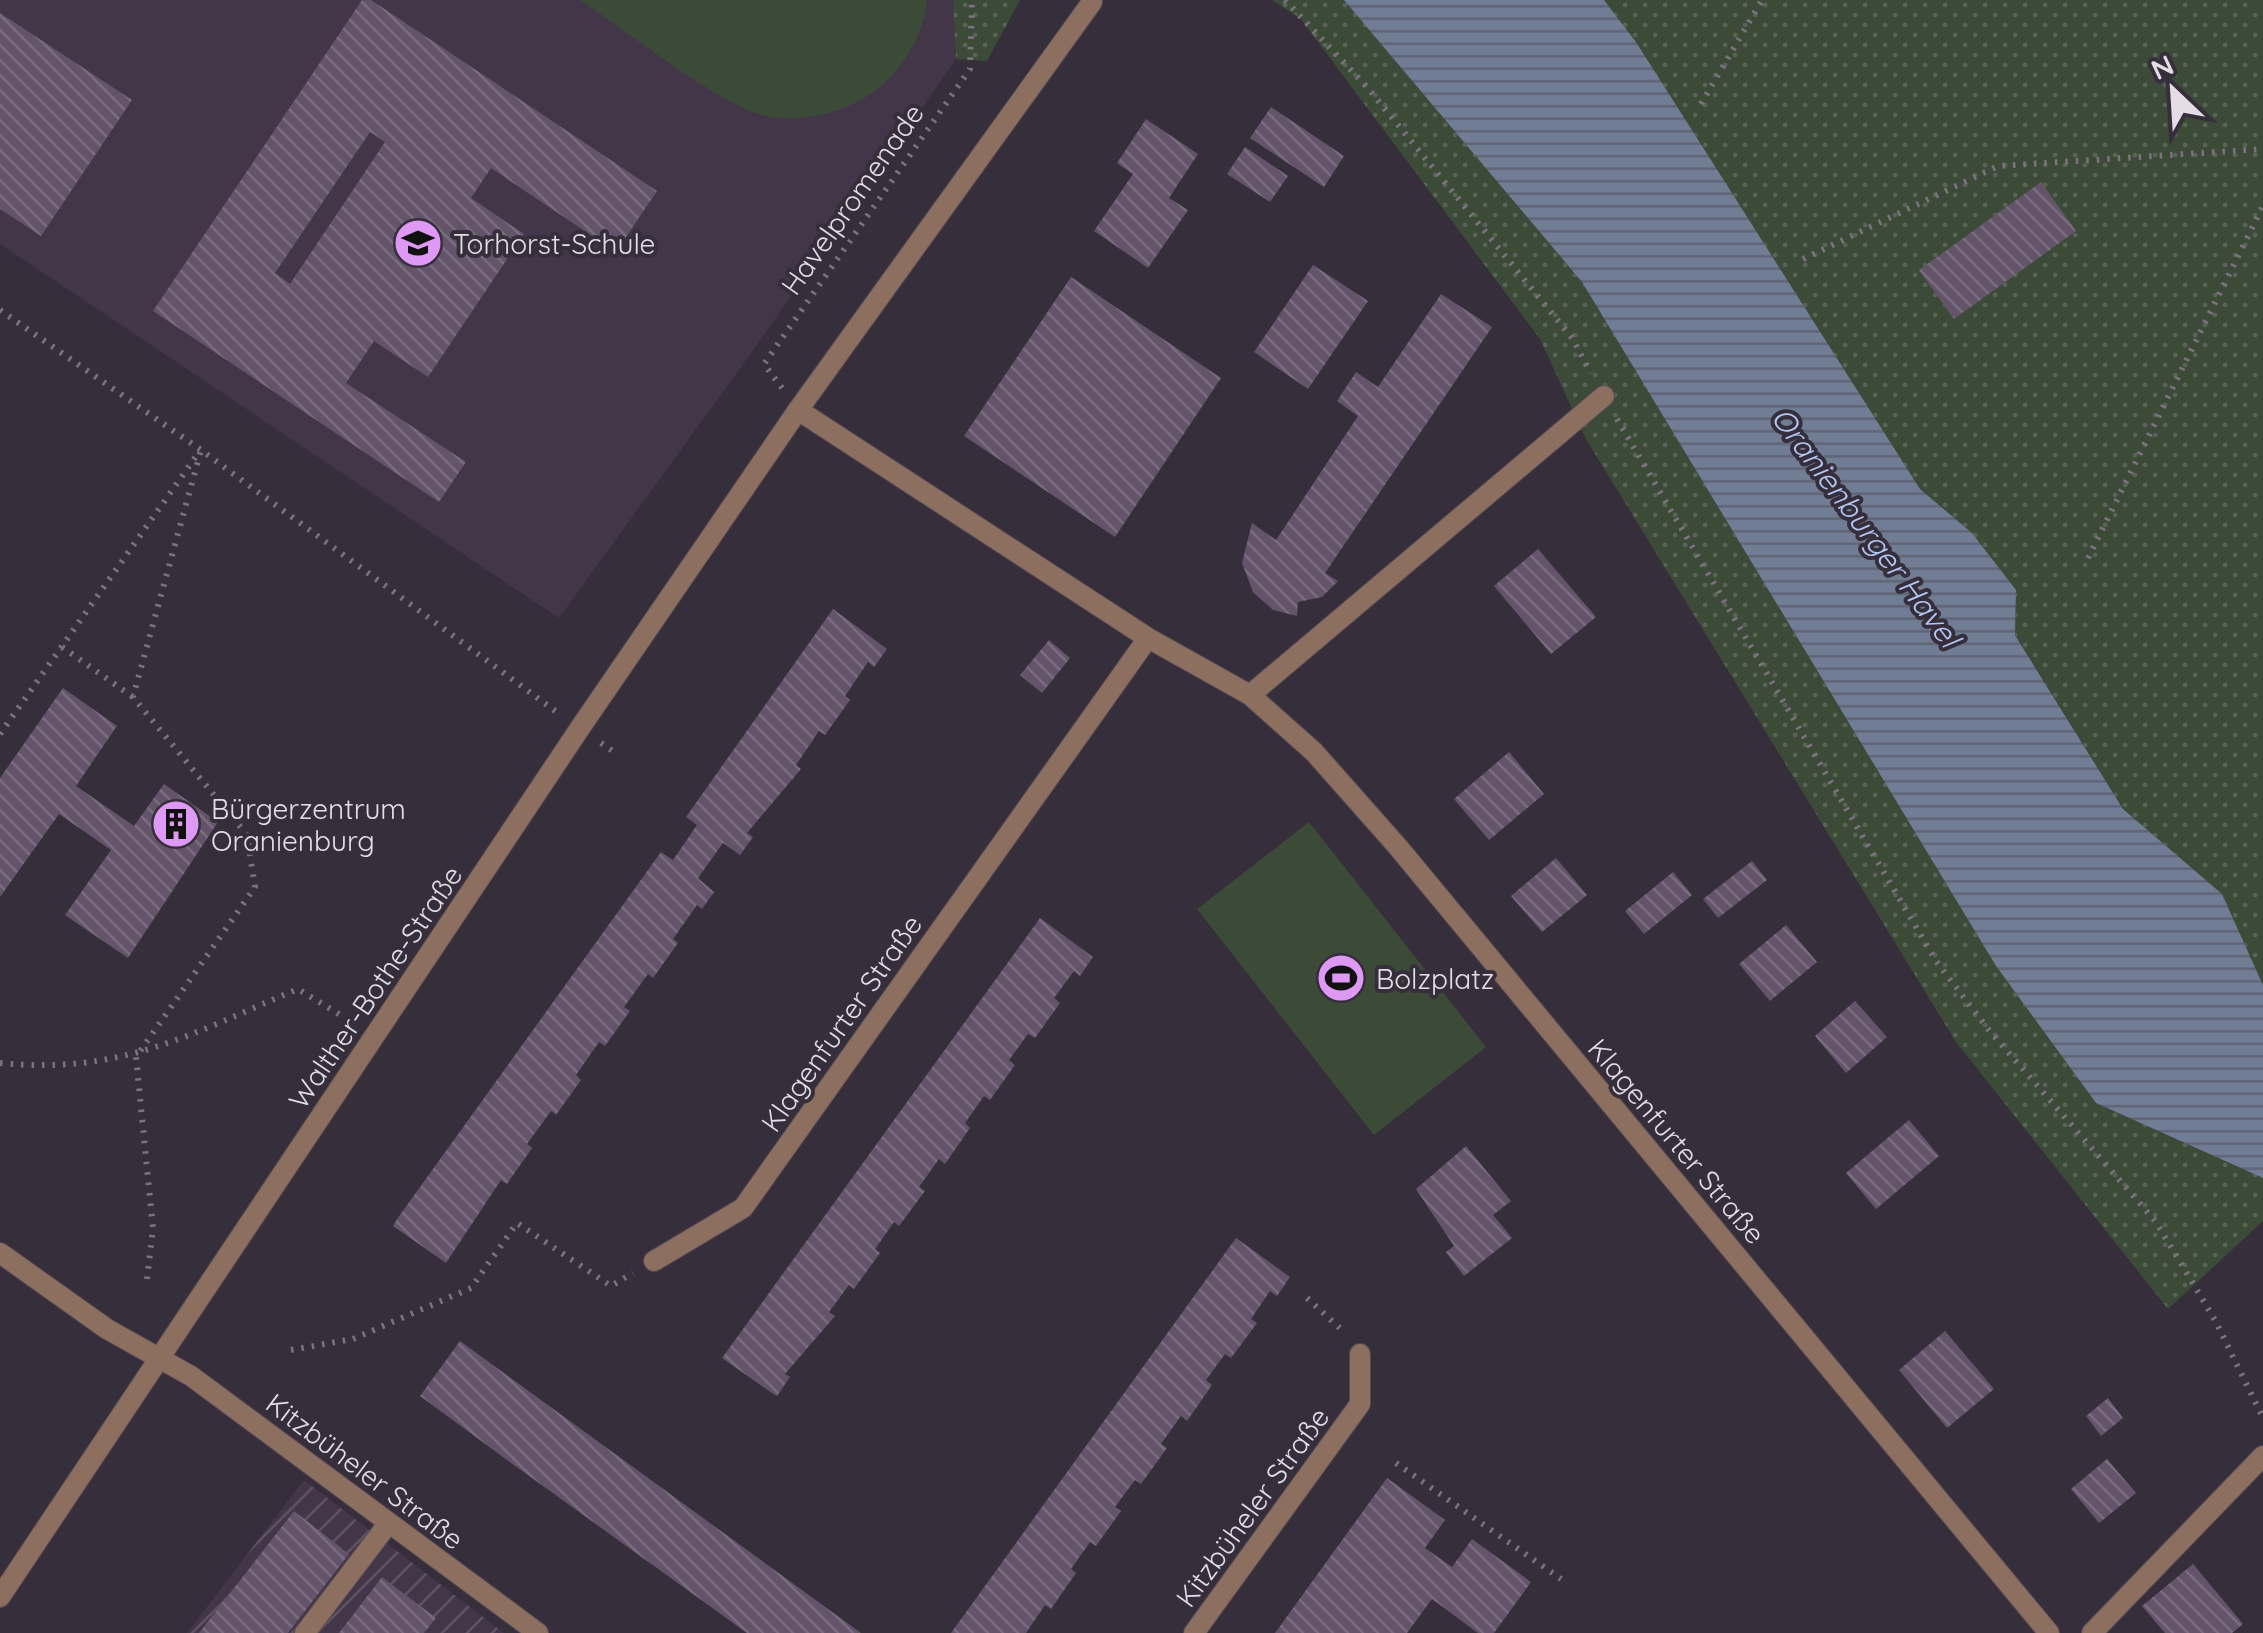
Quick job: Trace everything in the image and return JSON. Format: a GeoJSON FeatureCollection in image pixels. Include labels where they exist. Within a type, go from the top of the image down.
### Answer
{"type":"FeatureCollection","features":[{"type":"Feature","properties":{"kind":"street","name":"Walther-Bothe-Straße"},"geometry":{"type":"LineString","coordinates":[[0,1598],[156,1358],[186,1321],[580,728],[798,410],[1092,2]]}},
{"type":"Feature","properties":{"kind":"street"},"geometry":{"type":"LineString","coordinates":[[1250,694],[1604,396]]}},
{"type":"Feature","properties":{"kind":"street","name":"Klagenfurter Straße"},"geometry":{"type":"LineString","coordinates":[[798,410],[1148,638],[1250,694],[1314,752],[1398,847],[2049,1633]]}},
{"type":"Feature","properties":{"kind":"street","name":"Klagenfurter Straße"},"geometry":{"type":"LineString","coordinates":[[654,1260],[743,1208],[1148,638]]}},
{"type":"Feature","properties":{"kind":"street","name":"Kitzbüheler Straße"},"geometry":{"type":"LineString","coordinates":[[0,1253],[156,1358],[190,1376],[538,1633]]}},
{"type":"Feature","properties":{"kind":"street","name":"Kitzbüheler Straße"},"geometry":{"type":"LineString","coordinates":[[1194,1633],[1360,1404],[1360,1354]]}},
{"type":"Feature","properties":{"kind":"street"},"geometry":{"type":"LineString","coordinates":[[2092,1633],[2263,1456]]}},
{"type":"Feature","properties":{"kind":"street"},"geometry":{"type":"LineString","coordinates":[[304,1633],[388,1524]]}},
{"type":"Feature","properties":{"kind":"path","name":"Havelpromenade"},"geometry":{"type":"LineString","coordinates":[[798,410],[764,364],[970,69],[972,0]]}},
{"type":"Feature","properties":{"kind":"path"},"geometry":{"type":"LineString","coordinates":[[1285,0],[1367,87],[1572,338],[1936,961],[1988,1030],[2156,1222],[2215,1320],[2263,1418]]}},
{"type":"Feature","properties":{"kind":"path"},"geometry":{"type":"LineString","coordinates":[[1701,104],[1762,0]]}},
{"type":"Feature","properties":{"kind":"path"},"geometry":{"type":"LineString","coordinates":[[1804,259],[1998,166],[2263,149]]}},
{"type":"Feature","properties":{"kind":"path"},"geometry":{"type":"LineString","coordinates":[[2088,558],[2263,206]]}},
{"type":"Feature","properties":{"kind":"path"},"geometry":{"type":"LineString","coordinates":[[0,310],[201,450],[536,698]]}},
{"type":"Feature","properties":{"kind":"path"},"geometry":{"type":"LineString","coordinates":[[0,734],[201,450]]}},
{"type":"Feature","properties":{"kind":"path"},"geometry":{"type":"LineString","coordinates":[[133,697],[201,450]]}},
{"type":"Feature","properties":{"kind":"path"},"geometry":{"type":"LineString","coordinates":[[62,647],[133,697],[247,834],[255,887],[136,1056],[152,1228],[147,1278]]}},
{"type":"Feature","properties":{"kind":"path"},"geometry":{"type":"LineString","coordinates":[[0,1062],[53,1068],[136,1056],[298,989],[329,1008]]}},
{"type":"Feature","properties":{"kind":"path"},"geometry":{"type":"LineString","coordinates":[[292,1350],[352,1340],[470,1288],[517,1224],[610,1286],[654,1260]]}},
{"type":"Feature","properties":{"kind":"path"},"geometry":{"type":"LineString","coordinates":[[1308,1298],[1331,1316],[1360,1354]]}},
{"type":"Feature","properties":{"kind":"path"},"geometry":{"type":"LineString","coordinates":[[1396,1463],[1561,1579]]}},
{"type":"Feature","properties":{"kind":"shaded area"},"geometry":{"type":"Polygon","coordinates":[[[0,0],[953,0],[956,59],[757,345],[559,618],[0,244],[0,0]]]}},
{"type":"Feature","properties":{"kind":"shaded area"},"geometry":{"type":"Polygon","coordinates":[[[304,1480],[504,1633],[187,1633],[304,1480]]]}},
{"type":"Feature","properties":{"kind":"green space"},"geometry":{"type":"Polygon","coordinates":[[[580,0],[927,0],[917,38],[903,62],[876,90],[830,112],[778,118],[725,99],[580,0]]]}},
{"type":"Feature","properties":{"kind":"green space"},"geometry":{"type":"Polygon","coordinates":[[[953,0],[1020,0],[987,61],[956,59],[953,0]]]}},
{"type":"Feature","properties":{"kind":"green space"},"geometry":{"type":"Polygon","coordinates":[[[1272,0],[1344,0],[1582,282],[1996,966],[2096,1103],[2263,1178],[2263,1221],[2168,1309],[1956,1042],[1586,439],[1540,339],[1300,18],[1272,0]]]}},
{"type":"Feature","properties":{"kind":"green space"},"geometry":{"type":"Polygon","coordinates":[[[1604,0],[2263,0],[2263,985],[2222,894],[2123,809],[2015,634],[2016,590],[1972,533],[1920,489],[1636,42],[1604,0]]]}},
{"type":"Feature","properties":{"kind":"green space","name":"Bolzplatz"},"geometry":{"type":"Polygon","coordinates":[[[1309,822],[1486,1047],[1374,1135],[1197,909],[1309,822]]]}},
{"type":"Feature","properties":{"kind":"water","name":"Oranienburger Havel"},"geometry":{"type":"Polygon","coordinates":[[[1344,0],[1604,0],[1636,42],[1920,489],[1972,533],[2016,590],[2015,635],[2123,809],[2222,894],[2263,985],[2263,1178],[2096,1103],[1996,966],[1582,282],[1344,0]]]}},
{"type":"Feature","properties":{"kind":"building","name":"Torhorst-Schule"},"geometry":{"type":"Polygon","coordinates":[[[362,0],[371,0],[657,191],[616,252],[491,168],[471,198],[524,234],[428,377],[374,341],[346,383],[466,462],[439,502],[153,311],[362,0]],[[370,132],[275,273],[290,284],[385,142],[370,132]]]}},
{"type":"Feature","properties":{"kind":"building"},"geometry":{"type":"Polygon","coordinates":[[[0,13],[132,100],[41,236],[0,209],[0,13]]]}},
{"type":"Feature","properties":{"kind":"building"},"geometry":{"type":"Polygon","coordinates":[[[1271,107],[1344,156],[1324,187],[1250,138],[1271,107]]]}},
{"type":"Feature","properties":{"kind":"building"},"geometry":{"type":"Polygon","coordinates":[[[1146,119],[1198,154],[1169,198],[1188,210],[1148,268],[1094,231],[1133,174],[1117,163],[1146,119]]]}},
{"type":"Feature","properties":{"kind":"building"},"geometry":{"type":"Polygon","coordinates":[[[1245,147],[1288,176],[1270,202],[1227,174],[1245,147]]]}},
{"type":"Feature","properties":{"kind":"building"},"geometry":{"type":"Polygon","coordinates":[[[2041,182],[2076,231],[1954,319],[1919,270],[2041,182]]]}},
{"type":"Feature","properties":{"kind":"building"},"geometry":{"type":"Polygon","coordinates":[[[1313,265],[1368,301],[1308,389],[1254,352],[1313,265]]]}},
{"type":"Feature","properties":{"kind":"building"},"geometry":{"type":"Polygon","coordinates":[[[1071,277],[1221,378],[1115,537],[964,436],[1071,277]]]}},
{"type":"Feature","properties":{"kind":"building"},"geometry":{"type":"Polygon","coordinates":[[[1441,294],[1492,327],[1325,573],[1338,581],[1322,597],[1298,602],[1297,616],[1273,610],[1253,592],[1242,563],[1252,523],[1276,540],[1358,416],[1337,401],[1356,372],[1378,387],[1441,294]]]}},
{"type":"Feature","properties":{"kind":"building"},"geometry":{"type":"Polygon","coordinates":[[[1538,549],[1596,617],[1551,654],[1494,586],[1538,549]]]}},
{"type":"Feature","properties":{"kind":"building"},"geometry":{"type":"Polygon","coordinates":[[[833,609],[887,649],[874,667],[868,662],[845,696],[850,700],[825,735],[819,731],[796,765],[801,769],[747,833],[753,837],[740,855],[723,843],[698,878],[714,892],[702,909],[697,905],[673,939],[678,943],[653,978],[648,974],[624,1007],[630,1011],[605,1046],[599,1042],[576,1075],[581,1080],[556,1115],[551,1111],[527,1144],[532,1148],[507,1184],[501,1180],[446,1263],[393,1226],[397,1219],[661,852],[673,860],[697,825],[686,817],[833,609]]]}},
{"type":"Feature","properties":{"kind":"building"},"geometry":{"type":"Polygon","coordinates":[[[1049,640],[1070,658],[1042,693],[1020,675],[1049,640]]]}},
{"type":"Feature","properties":{"kind":"building","name":"Bürgerzentrum Oranienburg"},"geometry":{"type":"Polygon","coordinates":[[[63,688],[117,726],[76,786],[134,826],[164,784],[218,822],[128,958],[65,915],[111,850],[59,814],[0,897],[0,778],[63,688]]]}},
{"type":"Feature","properties":{"kind":"building"},"geometry":{"type":"Polygon","coordinates":[[[1509,752],[1544,794],[1489,840],[1454,799],[1509,752]]]}},
{"type":"Feature","properties":{"kind":"building"},"geometry":{"type":"Polygon","coordinates":[[[1556,858],[1587,895],[1542,932],[1511,896],[1556,858]]]}},
{"type":"Feature","properties":{"kind":"building"},"geometry":{"type":"Polygon","coordinates":[[[1752,861],[1767,880],[1718,918],[1703,899],[1752,861]]]}},
{"type":"Feature","properties":{"kind":"building"},"geometry":{"type":"Polygon","coordinates":[[[1673,872],[1692,895],[1644,934],[1625,911],[1673,872]]]}},
{"type":"Feature","properties":{"kind":"building"},"geometry":{"type":"Polygon","coordinates":[[[1040,918],[1093,957],[1080,976],[1074,971],[1054,998],[1060,1003],[1035,1038],[1028,1034],[1009,1060],[1015,1065],[990,1100],[984,1096],[965,1123],[970,1128],[945,1164],[939,1159],[919,1187],[925,1191],[899,1226],[894,1222],[875,1249],[880,1253],[854,1289],[849,1285],[829,1312],[835,1316],[785,1374],[790,1377],[777,1396],[722,1358],[1040,918]]]}},
{"type":"Feature","properties":{"kind":"building"},"geometry":{"type":"Polygon","coordinates":[[[1786,925],[1817,962],[1770,1001],[1739,964],[1786,925]]]}},
{"type":"Feature","properties":{"kind":"building"},"geometry":{"type":"Polygon","coordinates":[[[1855,1001],[1887,1037],[1846,1073],[1815,1036],[1855,1001]]]}},
{"type":"Feature","properties":{"kind":"building"},"geometry":{"type":"Polygon","coordinates":[[[1909,1120],[1939,1156],[1876,1209],[1846,1173],[1909,1120]]]}},
{"type":"Feature","properties":{"kind":"building"},"geometry":{"type":"Polygon","coordinates":[[[1466,1146],[1511,1201],[1493,1215],[1512,1238],[1464,1276],[1446,1252],[1454,1246],[1416,1189],[1466,1146]]]}},
{"type":"Feature","properties":{"kind":"building"},"geometry":{"type":"Polygon","coordinates":[[[1236,1238],[1290,1277],[1277,1296],[1270,1291],[1251,1319],[1257,1323],[1231,1358],[1225,1354],[1206,1380],[1212,1385],[1187,1421],[1181,1416],[1161,1444],[1167,1448],[1141,1484],[1135,1480],[1115,1507],[1121,1511],[1096,1546],[1090,1542],[1071,1569],[1076,1573],[1051,1609],[1045,1605],[1026,1633],[951,1633],[1236,1238]]]}},
{"type":"Feature","properties":{"kind":"building"},"geometry":{"type":"Polygon","coordinates":[[[1945,1331],[1994,1389],[1947,1428],[1899,1370],[1945,1331]]]}},
{"type":"Feature","properties":{"kind":"building"},"geometry":{"type":"Polygon","coordinates":[[[460,1341],[861,1633],[747,1633],[507,1460],[420,1396],[460,1341]]]}},
{"type":"Feature","properties":{"kind":"building"},"geometry":{"type":"Polygon","coordinates":[[[2108,1398],[2123,1418],[2101,1436],[2086,1416],[2108,1398]]]}},
{"type":"Feature","properties":{"kind":"building"},"geometry":{"type":"Polygon","coordinates":[[[2107,1459],[2136,1493],[2099,1523],[2071,1489],[2107,1459]]]}},
{"type":"Feature","properties":{"kind":"building"},"geometry":{"type":"Polygon","coordinates":[[[1387,1478],[1445,1520],[1425,1548],[1452,1567],[1472,1539],[1531,1582],[1494,1633],[1478,1633],[1432,1599],[1407,1633],[1275,1633],[1387,1478]]]}},
{"type":"Feature","properties":{"kind":"building"},"geometry":{"type":"Polygon","coordinates":[[[294,1511],[349,1554],[288,1633],[199,1633],[294,1511]]]}},
{"type":"Feature","properties":{"kind":"building"},"geometry":{"type":"Polygon","coordinates":[[[2193,1564],[2243,1624],[2232,1633],[2165,1633],[2142,1606],[2193,1564]]]}},
{"type":"Feature","properties":{"kind":"building"},"geometry":{"type":"Polygon","coordinates":[[[382,1577],[436,1618],[424,1633],[339,1633],[382,1577]]]}},
{"type":"Feature","properties":{"kind":"place","name":"Torhorst-Schule"},"geometry":{"type":"Point","coordinates":[418,243]}},
{"type":"Feature","properties":{"kind":"place","name":"Bürgerzentrum Oranienburg"},"geometry":{"type":"Point","coordinates":[176,824]}},
{"type":"Feature","properties":{"kind":"place","name":"Bolzplatz"},"geometry":{"type":"Point","coordinates":[1341,978]}}]}
